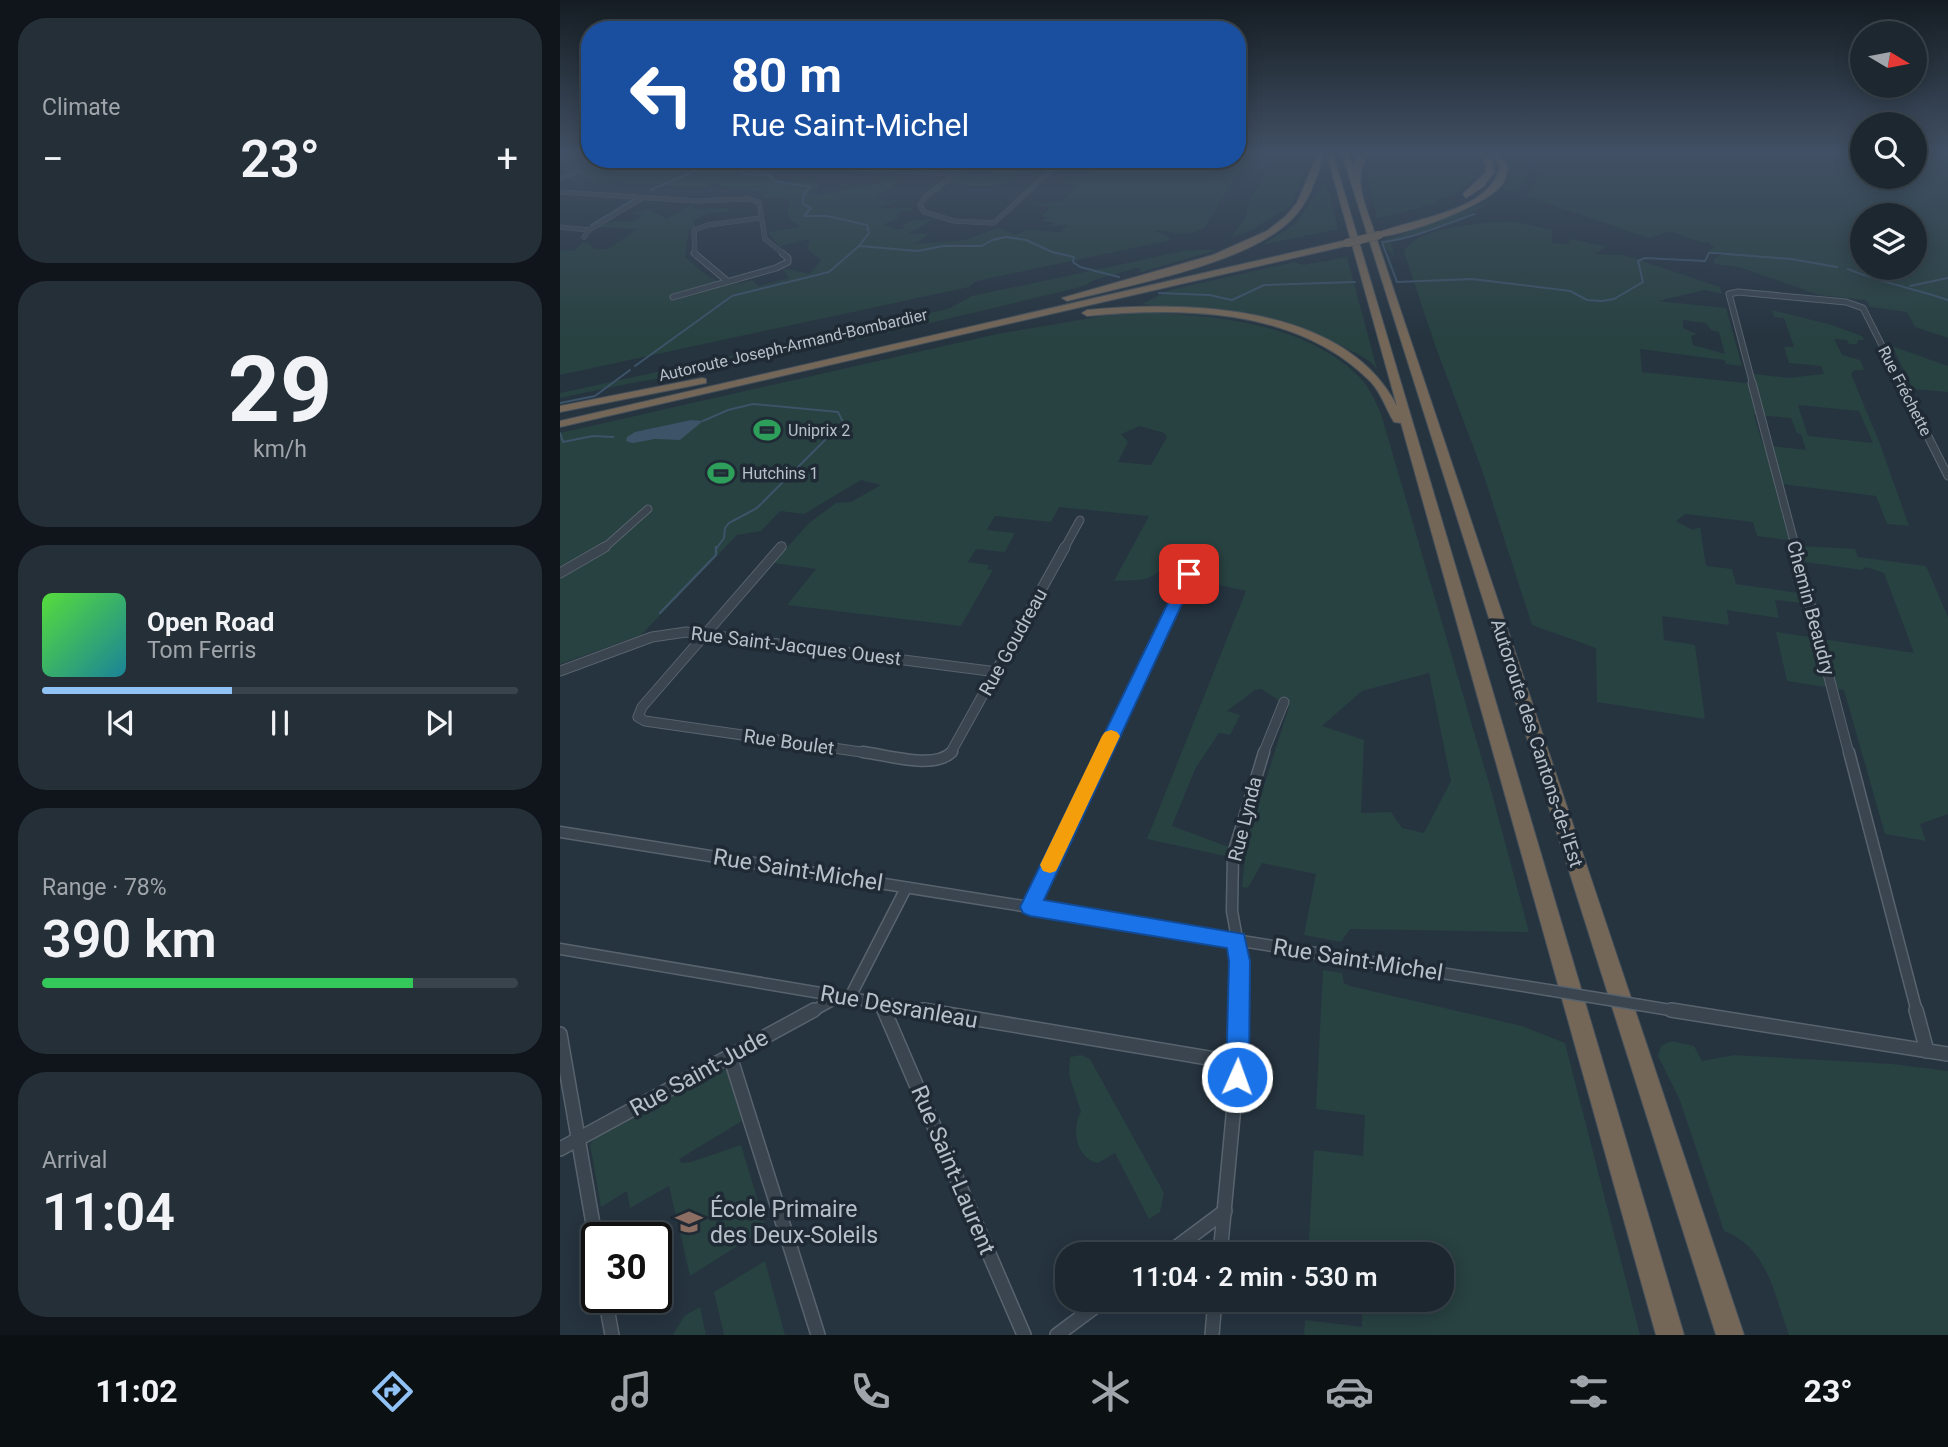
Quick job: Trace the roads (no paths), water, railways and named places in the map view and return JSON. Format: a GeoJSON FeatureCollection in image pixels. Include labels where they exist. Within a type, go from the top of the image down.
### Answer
{"type":"FeatureCollection","features":[{"type":"Feature","properties":{"kind":"highway"},"geometry":{"type":"LineString","coordinates":[[1033,307],[1202,260],[1263,236],[1292,213]]}},
{"type":"Feature","properties":{"kind":"highway","name":"Autoroute des Cantons-de-l'Est"},"geometry":{"type":"LineString","coordinates":[[1347,213],[1670,1335]]}},
{"type":"Feature","properties":{"kind":"highway","name":"Autoroute des Cantons-de-l'Est"},"geometry":{"type":"LineString","coordinates":[[1364,213],[1730,1335]]}},
{"type":"Feature","properties":{"kind":"highway"},"geometry":{"type":"LineString","coordinates":[[1377,231],[1425,213]]}},
{"type":"Feature","properties":{"kind":"highway"},"geometry":{"type":"LineString","coordinates":[[905,345],[1447,213]]}},
{"type":"Feature","properties":{"kind":"highway"},"geometry":{"type":"LineString","coordinates":[[1033,307],[1346,240]]}},
{"type":"Feature","properties":{"kind":"highway","name":"Autoroute Joseph-Armand-Bombardier"},"geometry":{"type":"LineString","coordinates":[[560,418],[704,381],[1033,307]]}},
{"type":"Feature","properties":{"kind":"highway"},"geometry":{"type":"LineString","coordinates":[[905,345],[1065,316],[1115,310],[1182,309],[1248,318],[1314,338],[1361,367],[1384,392],[1413,447]]}},
{"type":"Feature","properties":{"kind":"highway","name":"Autoroute Joseph-Armand-Bombardier"},"geometry":{"type":"LineString","coordinates":[[560,418],[905,345]]}},
{"type":"Feature","properties":{"kind":"street"},"geometry":{"type":"LineString","coordinates":[[584,237],[589,230],[616,213]]}},
{"type":"Feature","properties":{"kind":"street"},"geometry":{"type":"LineString","coordinates":[[673,297],[788,262],[788,258],[765,239],[760,213]]}},
{"type":"Feature","properties":{"kind":"street"},"geometry":{"type":"LineString","coordinates":[[928,213],[946,220],[990,223],[1005,213]]}},
{"type":"Feature","properties":{"kind":"street"},"geometry":{"type":"LineString","coordinates":[[726,280],[694,254],[694,230],[704,225],[760,218]]}},
{"type":"Feature","properties":{"kind":"street"},"geometry":{"type":"LineString","coordinates":[[560,227],[589,230]]}},
{"type":"Feature","properties":{"kind":"street"},"geometry":{"type":"LineString","coordinates":[[755,274],[762,279]]}},
{"type":"Feature","properties":{"kind":"street","name":"Chemin Beaudry"},"geometry":{"type":"LineString","coordinates":[[1860,306],[1846,302],[1743,293],[1728,296],[1927,1051]]}},
{"type":"Feature","properties":{"kind":"street","name":"Rue Fréchette"},"geometry":{"type":"LineString","coordinates":[[1860,306],[1865,310],[1948,476]]}},
{"type":"Feature","properties":{"kind":"street"},"geometry":{"type":"LineString","coordinates":[[560,573],[599,552],[648,509]]}},
{"type":"Feature","properties":{"kind":"street","name":"Rue Goudreau"},"geometry":{"type":"LineString","coordinates":[[942,760],[954,750],[1080,520]]}},
{"type":"Feature","properties":{"kind":"street"},"geometry":{"type":"LineString","coordinates":[[704,634],[782,546]]}},
{"type":"Feature","properties":{"kind":"street"},"geometry":{"type":"LineString","coordinates":[[1030,907],[1189,574]]}},
{"type":"Feature","properties":{"kind":"street","name":"Rue Saint-Jacques Ouest"},"geometry":{"type":"LineString","coordinates":[[560,671],[660,635],[677,632],[997,672]]}},
{"type":"Feature","properties":{"kind":"street","name":"Rue Boulet"},"geometry":{"type":"LineString","coordinates":[[704,634],[639,710],[638,716],[642,720],[929,762],[942,760]]}},
{"type":"Feature","properties":{"kind":"street","name":"Rue Lynda"},"geometry":{"type":"LineString","coordinates":[[1221,1242],[1238,1063],[1240,961],[1231,891],[1236,838],[1273,725],[1284,702]]}},
{"type":"Feature","properties":{"kind":"street","name":"Rue Saint-Michel"},"geometry":{"type":"LineString","coordinates":[[560,832],[1948,1055]]}},
{"type":"Feature","properties":{"kind":"street"},"geometry":{"type":"LineString","coordinates":[[843,998],[906,888]]}},
{"type":"Feature","properties":{"kind":"street","name":"Rue Desranleau"},"geometry":{"type":"LineString","coordinates":[[560,949],[1238,1063]]}},
{"type":"Feature","properties":{"kind":"street","name":"Rue Saint-Jude"},"geometry":{"type":"LineString","coordinates":[[560,1149],[843,998]]}},
{"type":"Feature","properties":{"kind":"street","name":"Rue Saint-Laurent"},"geometry":{"type":"LineString","coordinates":[[882,1005],[1024,1335]]}},
{"type":"Feature","properties":{"kind":"street"},"geometry":{"type":"LineString","coordinates":[[560,1034],[593,1222]]}},
{"type":"Feature","properties":{"kind":"street"},"geometry":{"type":"LineString","coordinates":[[730,1056],[818,1335]]}},
{"type":"Feature","properties":{"kind":"street"},"geometry":{"type":"LineString","coordinates":[[1183,1242],[1225,1211]]}},
{"type":"Feature","properties":{"kind":"street"},"geometry":{"type":"LineString","coordinates":[[1057,1335],[1088,1312]]}},
{"type":"Feature","properties":{"kind":"street"},"geometry":{"type":"LineString","coordinates":[[1212,1335],[1214,1312]]}},
{"type":"Feature","properties":{"kind":"street"},"geometry":{"type":"LineString","coordinates":[[609,1313],[612,1335]]}},
{"type":"Feature","properties":{"kind":"water"},"geometry":{"type":"Polygon","coordinates":[[[691,420],[703,421],[680,440],[655,439],[633,443],[626,441],[627,437],[635,432],[691,420]]]}},
{"type":"Feature","properties":{"kind":"waterway"},"geometry":{"type":"LineString","coordinates":[[591,225],[610,213]]}},
{"type":"Feature","properties":{"kind":"waterway"},"geometry":{"type":"LineString","coordinates":[[806,213],[804,216],[827,216],[867,225],[869,233],[859,246]]}},
{"type":"Feature","properties":{"kind":"waterway"},"geometry":{"type":"LineString","coordinates":[[1475,214],[1417,234],[1382,242],[1397,282],[1472,279],[1570,291],[1587,300],[1602,301],[1614,299],[1643,282],[1638,261],[1645,258],[1705,261],[1709,253],[1715,253],[1791,259],[1837,267]]}},
{"type":"Feature","properties":{"kind":"waterway"},"geometry":{"type":"LineString","coordinates":[[859,246],[918,251],[943,246],[982,246],[992,240],[1006,237],[1026,240],[1052,252],[1074,257],[1073,262],[1080,267],[1119,277]]}},
{"type":"Feature","properties":{"kind":"waterway"},"geometry":{"type":"LineString","coordinates":[[635,366],[732,296],[829,272],[859,246]]}},
{"type":"Feature","properties":{"kind":"waterway"},"geometry":{"type":"LineString","coordinates":[[1848,269],[1948,300]]}},
{"type":"Feature","properties":{"kind":"waterway"},"geometry":{"type":"LineString","coordinates":[[1910,286],[1948,278]]}},
{"type":"Feature","properties":{"kind":"waterway"},"geometry":{"type":"LineString","coordinates":[[1159,293],[1209,295],[1232,300],[1264,285],[1355,282]]}},
{"type":"Feature","properties":{"kind":"waterway"},"geometry":{"type":"LineString","coordinates":[[560,403],[595,396],[630,370]]}},
{"type":"Feature","properties":{"kind":"waterway"},"geometry":{"type":"LineString","coordinates":[[703,421],[728,410],[753,404],[838,412],[843,422],[757,508],[729,523],[725,528],[724,538],[716,549]]}},
{"type":"Feature","properties":{"kind":"waterway"},"geometry":{"type":"LineString","coordinates":[[560,433],[563,442],[593,436],[613,437]]}},
{"type":"Feature","properties":{"kind":"waterway"},"geometry":{"type":"LineString","coordinates":[[660,613],[716,555],[716,549]]}},
{"type":"Feature","properties":{"kind":"place","name":"Uniprix 2"},"geometry":{"type":"Point","coordinates":[767,430]}},
{"type":"Feature","properties":{"kind":"place","name":"Hutchins 1"},"geometry":{"type":"Point","coordinates":[721,473]}},
{"type":"Feature","properties":{"kind":"place","name":"École Primaire des Deux-Soleils"},"geometry":{"type":"Point","coordinates":[689,1222]}}]}
